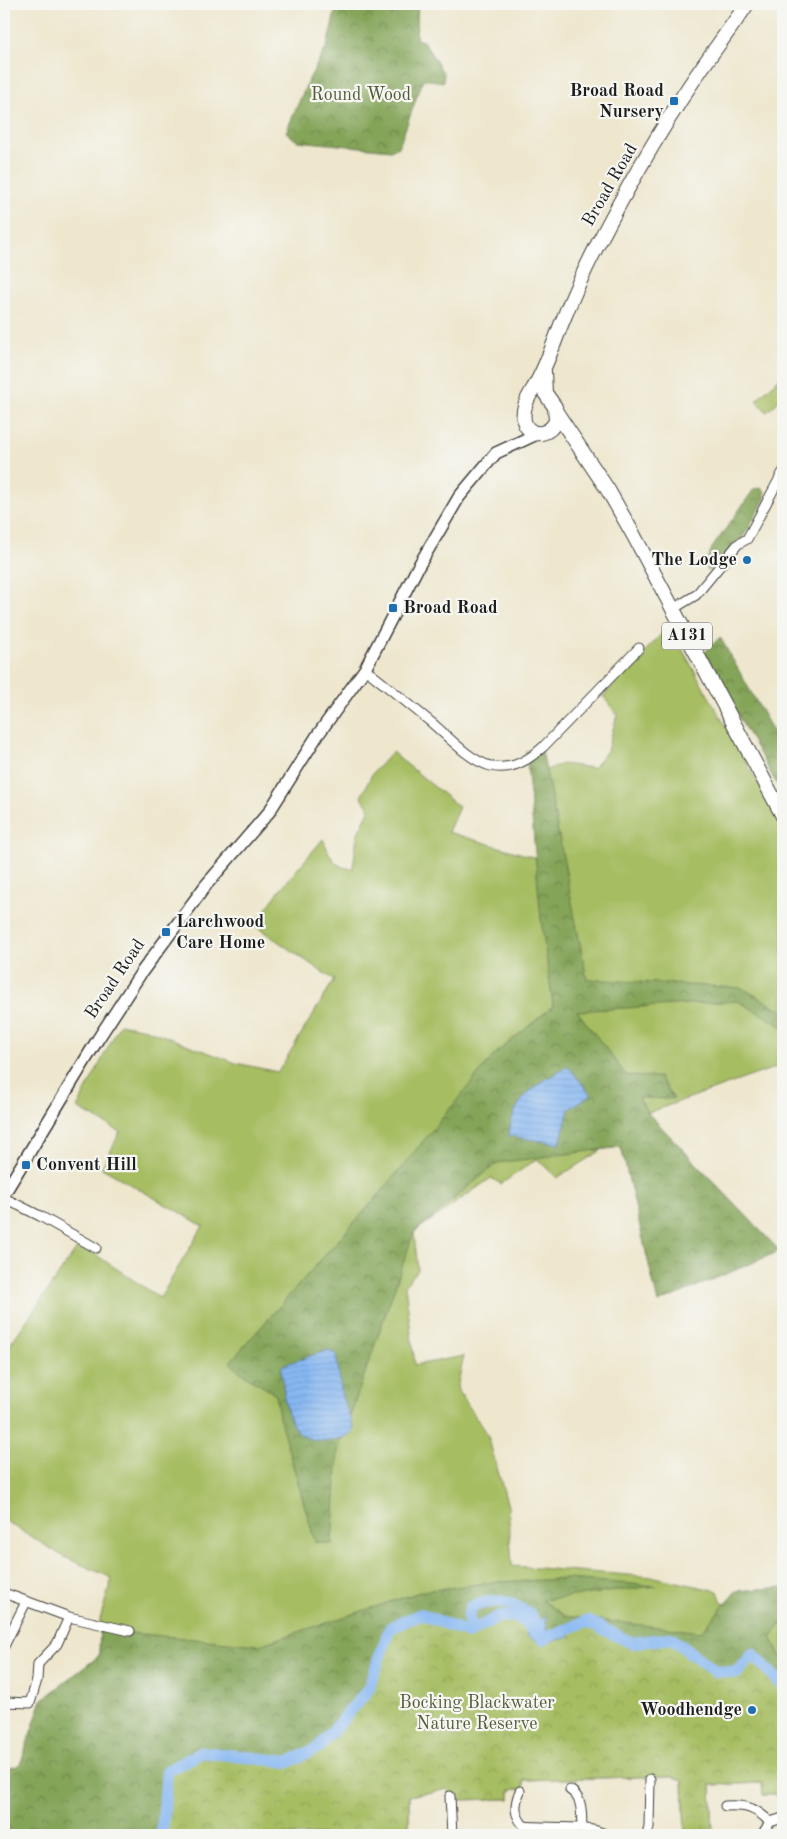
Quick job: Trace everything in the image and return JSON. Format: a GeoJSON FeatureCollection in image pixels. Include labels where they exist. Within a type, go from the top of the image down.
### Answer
{"type":"FeatureCollection","features":[{"type":"Feature","properties":{"kind":"highway","name":"Broad Road"},"geometry":{"type":"LineString","coordinates":[[523,423],[523,408],[544,371],[567,311],[598,243],[678,104],[748,4]]}},
{"type":"Feature","properties":{"kind":"highway","name":"Broad Road"},"geometry":{"type":"LineString","coordinates":[[544,371],[545,393],[552,406],[556,421],[544,432]]}},
{"type":"Feature","properties":{"kind":"highway"},"geometry":{"type":"LineString","coordinates":[[526,402],[538,398],[552,406]]}},
{"type":"Feature","properties":{"kind":"highway","name":"A131"},"geometry":{"type":"LineString","coordinates":[[552,406],[608,490],[783,816]]}},
{"type":"Feature","properties":{"kind":"highway","name":"A131"},"geometry":{"type":"LineString","coordinates":[[523,423],[528,429],[562,436],[586,459]]}},
{"type":"Feature","properties":{"kind":"main road","name":"Broad Road"},"geometry":{"type":"LineString","coordinates":[[4,1196],[98,1038],[141,973],[190,904],[269,812],[317,736],[366,669],[418,567],[459,497],[484,466],[517,434],[523,423]]}},
{"type":"Feature","properties":{"kind":"main road","name":"Broad Road"},"geometry":{"type":"LineString","coordinates":[[504,448],[544,432]]}},
{"type":"Feature","properties":{"kind":"street"},"geometry":{"type":"LineString","coordinates":[[672,609],[696,595],[738,544],[746,539],[783,472]]}},
{"type":"Feature","properties":{"kind":"street"},"geometry":{"type":"LineString","coordinates":[[366,669],[434,724],[468,756],[485,765],[507,766],[522,762],[538,752],[639,648]]}},
{"type":"Feature","properties":{"kind":"street"},"geometry":{"type":"LineString","coordinates":[[4,1196],[96,1248]]}},
{"type":"Feature","properties":{"kind":"street"},"geometry":{"type":"LineString","coordinates":[[4,1593],[69,1617],[130,1631]]}},
{"type":"Feature","properties":{"kind":"street"},"geometry":{"type":"LineString","coordinates":[[4,1646],[26,1602]]}},
{"type":"Feature","properties":{"kind":"street"},"geometry":{"type":"LineString","coordinates":[[4,1707],[6,1702],[30,1703],[37,1680],[38,1664],[57,1644],[69,1617]]}},
{"type":"Feature","properties":{"kind":"street"},"geometry":{"type":"LineString","coordinates":[[647,1835],[649,1827],[650,1779]]}},
{"type":"Feature","properties":{"kind":"street"},"geometry":{"type":"LineString","coordinates":[[570,1790],[577,1795],[580,1802],[582,1829]]}},
{"type":"Feature","properties":{"kind":"street"},"geometry":{"type":"LineString","coordinates":[[520,1791],[515,1807],[517,1818],[524,1826],[582,1829],[601,1832],[606,1835]]}},
{"type":"Feature","properties":{"kind":"street"},"geometry":{"type":"LineString","coordinates":[[450,1796],[452,1835]]}},
{"type":"Feature","properties":{"kind":"street"},"geometry":{"type":"LineString","coordinates":[[725,1806],[745,1805],[756,1810],[770,1822]]}},
{"type":"Feature","properties":{"kind":"street"},"geometry":{"type":"LineString","coordinates":[[762,1835],[770,1822],[783,1818]]}},
{"type":"Feature","properties":{"kind":"green space","name":"Round Wood"},"geometry":{"type":"Polygon","coordinates":[[[337,4],[418,4],[416,39],[423,41],[444,74],[443,82],[423,79],[399,147],[391,150],[297,141],[286,132],[308,81],[327,46],[337,4]]]}},
{"type":"Feature","properties":{"kind":"green space"},"geometry":{"type":"Polygon","coordinates":[[[783,375],[783,397],[767,412],[756,400],[783,375]]]}},
{"type":"Feature","properties":{"kind":"green space"},"geometry":{"type":"Polygon","coordinates":[[[761,488],[765,492],[765,499],[742,539],[712,571],[707,570],[705,566],[712,548],[754,489],[761,488]]]}},
{"type":"Feature","properties":{"kind":"green space"},"geometry":{"type":"Polygon","coordinates":[[[669,626],[783,827],[783,1065],[630,1119],[621,1147],[603,1149],[557,1178],[537,1159],[501,1184],[491,1178],[414,1232],[418,1270],[405,1285],[415,1365],[464,1356],[457,1388],[488,1436],[508,1506],[512,1566],[655,1577],[718,1591],[722,1602],[766,1608],[783,1607],[783,1795],[763,1795],[762,1783],[711,1785],[713,1835],[685,1835],[683,1780],[671,1776],[524,1780],[524,1788],[510,1790],[510,1799],[451,1800],[448,1789],[409,1796],[409,1835],[4,1835],[4,1770],[17,1766],[21,1762],[42,1700],[99,1656],[100,1619],[112,1578],[64,1557],[4,1520],[4,1353],[80,1244],[160,1298],[203,1226],[102,1168],[120,1132],[77,1108],[120,1024],[146,1029],[236,1063],[278,1072],[334,980],[254,925],[283,886],[323,839],[330,855],[337,863],[347,868],[353,868],[357,835],[370,809],[361,797],[372,774],[392,752],[459,807],[448,832],[547,861],[541,772],[562,764],[593,768],[607,751],[617,715],[603,696],[669,626]]]}},
{"type":"Feature","properties":{"kind":"green space"},"geometry":{"type":"Polygon","coordinates":[[[720,637],[783,749],[783,795],[703,654],[720,637]]]}},
{"type":"Feature","properties":{"kind":"green space"},"geometry":{"type":"Polygon","coordinates":[[[542,750],[587,979],[742,988],[783,1011],[783,1027],[738,1001],[577,1011],[627,1076],[659,1077],[674,1099],[639,1098],[648,1113],[780,1251],[658,1303],[621,1147],[497,1163],[414,1232],[338,1451],[332,1544],[315,1542],[279,1417],[276,1395],[240,1372],[230,1362],[382,1191],[495,1054],[553,1006],[541,919],[526,751],[542,750]]]}},
{"type":"Feature","properties":{"kind":"green space"},"geometry":{"type":"Polygon","coordinates":[[[568,1579],[656,1586],[542,1600],[565,1616],[701,1632],[736,1591],[783,1587],[783,1623],[771,1637],[783,1661],[783,1686],[753,1654],[737,1673],[715,1671],[671,1638],[632,1643],[587,1621],[543,1639],[517,1616],[498,1617],[468,1633],[421,1614],[390,1628],[368,1690],[319,1747],[289,1762],[202,1752],[167,1771],[162,1835],[4,1835],[4,1770],[17,1766],[21,1762],[42,1700],[99,1656],[100,1630],[259,1645],[423,1591],[494,1582],[568,1579]]]}},
{"type":"Feature","properties":{"kind":"green space","name":"Bocking Blackwater Nature Reserve"},"geometry":{"type":"Polygon","coordinates":[[[421,1614],[468,1633],[498,1617],[517,1616],[543,1639],[587,1621],[632,1643],[671,1638],[715,1671],[737,1673],[753,1654],[783,1686],[783,1795],[763,1795],[762,1783],[711,1785],[713,1835],[685,1835],[683,1780],[671,1776],[524,1780],[524,1788],[510,1790],[510,1799],[451,1800],[448,1789],[409,1796],[409,1835],[162,1835],[167,1771],[202,1752],[289,1762],[319,1747],[368,1690],[390,1628],[421,1614]]]}},
{"type":"Feature","properties":{"kind":"water"},"geometry":{"type":"Polygon","coordinates":[[[568,1066],[591,1095],[569,1109],[560,1144],[509,1136],[511,1122],[521,1101],[537,1086],[568,1066]]]}},
{"type":"Feature","properties":{"kind":"water"},"geometry":{"type":"Polygon","coordinates":[[[328,1350],[336,1354],[342,1397],[354,1428],[352,1434],[345,1437],[322,1441],[306,1437],[294,1427],[286,1407],[281,1370],[283,1365],[328,1350]]]}},
{"type":"Feature","properties":{"kind":"water"},"geometry":{"type":"Polygon","coordinates":[[[546,1616],[546,1629],[550,1633],[562,1636],[569,1635],[570,1637],[541,1644],[525,1635],[540,1627],[539,1621],[546,1616]]]}},
{"type":"Feature","properties":{"kind":"waterway"},"geometry":{"type":"LineString","coordinates":[[468,1633],[470,1622],[468,1617],[471,1607],[493,1602],[504,1602],[529,1613],[534,1622],[540,1626]]}},
{"type":"Feature","properties":{"kind":"waterway"},"geometry":{"type":"LineString","coordinates":[[162,1835],[167,1771],[202,1752],[289,1762],[319,1747],[368,1690],[390,1628],[421,1614],[468,1633],[498,1617],[517,1616],[543,1639],[587,1621],[632,1643],[671,1638],[715,1671],[737,1673],[753,1654],[783,1686]]}},
{"type":"Feature","properties":{"kind":"place","name":"Broad Road Nursery"},"geometry":{"type":"Point","coordinates":[674,101]}},
{"type":"Feature","properties":{"kind":"place","name":"The Lodge"},"geometry":{"type":"Point","coordinates":[747,560]}},
{"type":"Feature","properties":{"kind":"place","name":"Broad Road"},"geometry":{"type":"Point","coordinates":[393,608]}},
{"type":"Feature","properties":{"kind":"place","name":"Larchwood Care Home"},"geometry":{"type":"Point","coordinates":[166,932]}},
{"type":"Feature","properties":{"kind":"place","name":"Convent Hill"},"geometry":{"type":"Point","coordinates":[26,1165]}},
{"type":"Feature","properties":{"kind":"place","name":"Woodhendge"},"geometry":{"type":"Point","coordinates":[752,1710]}}]}
